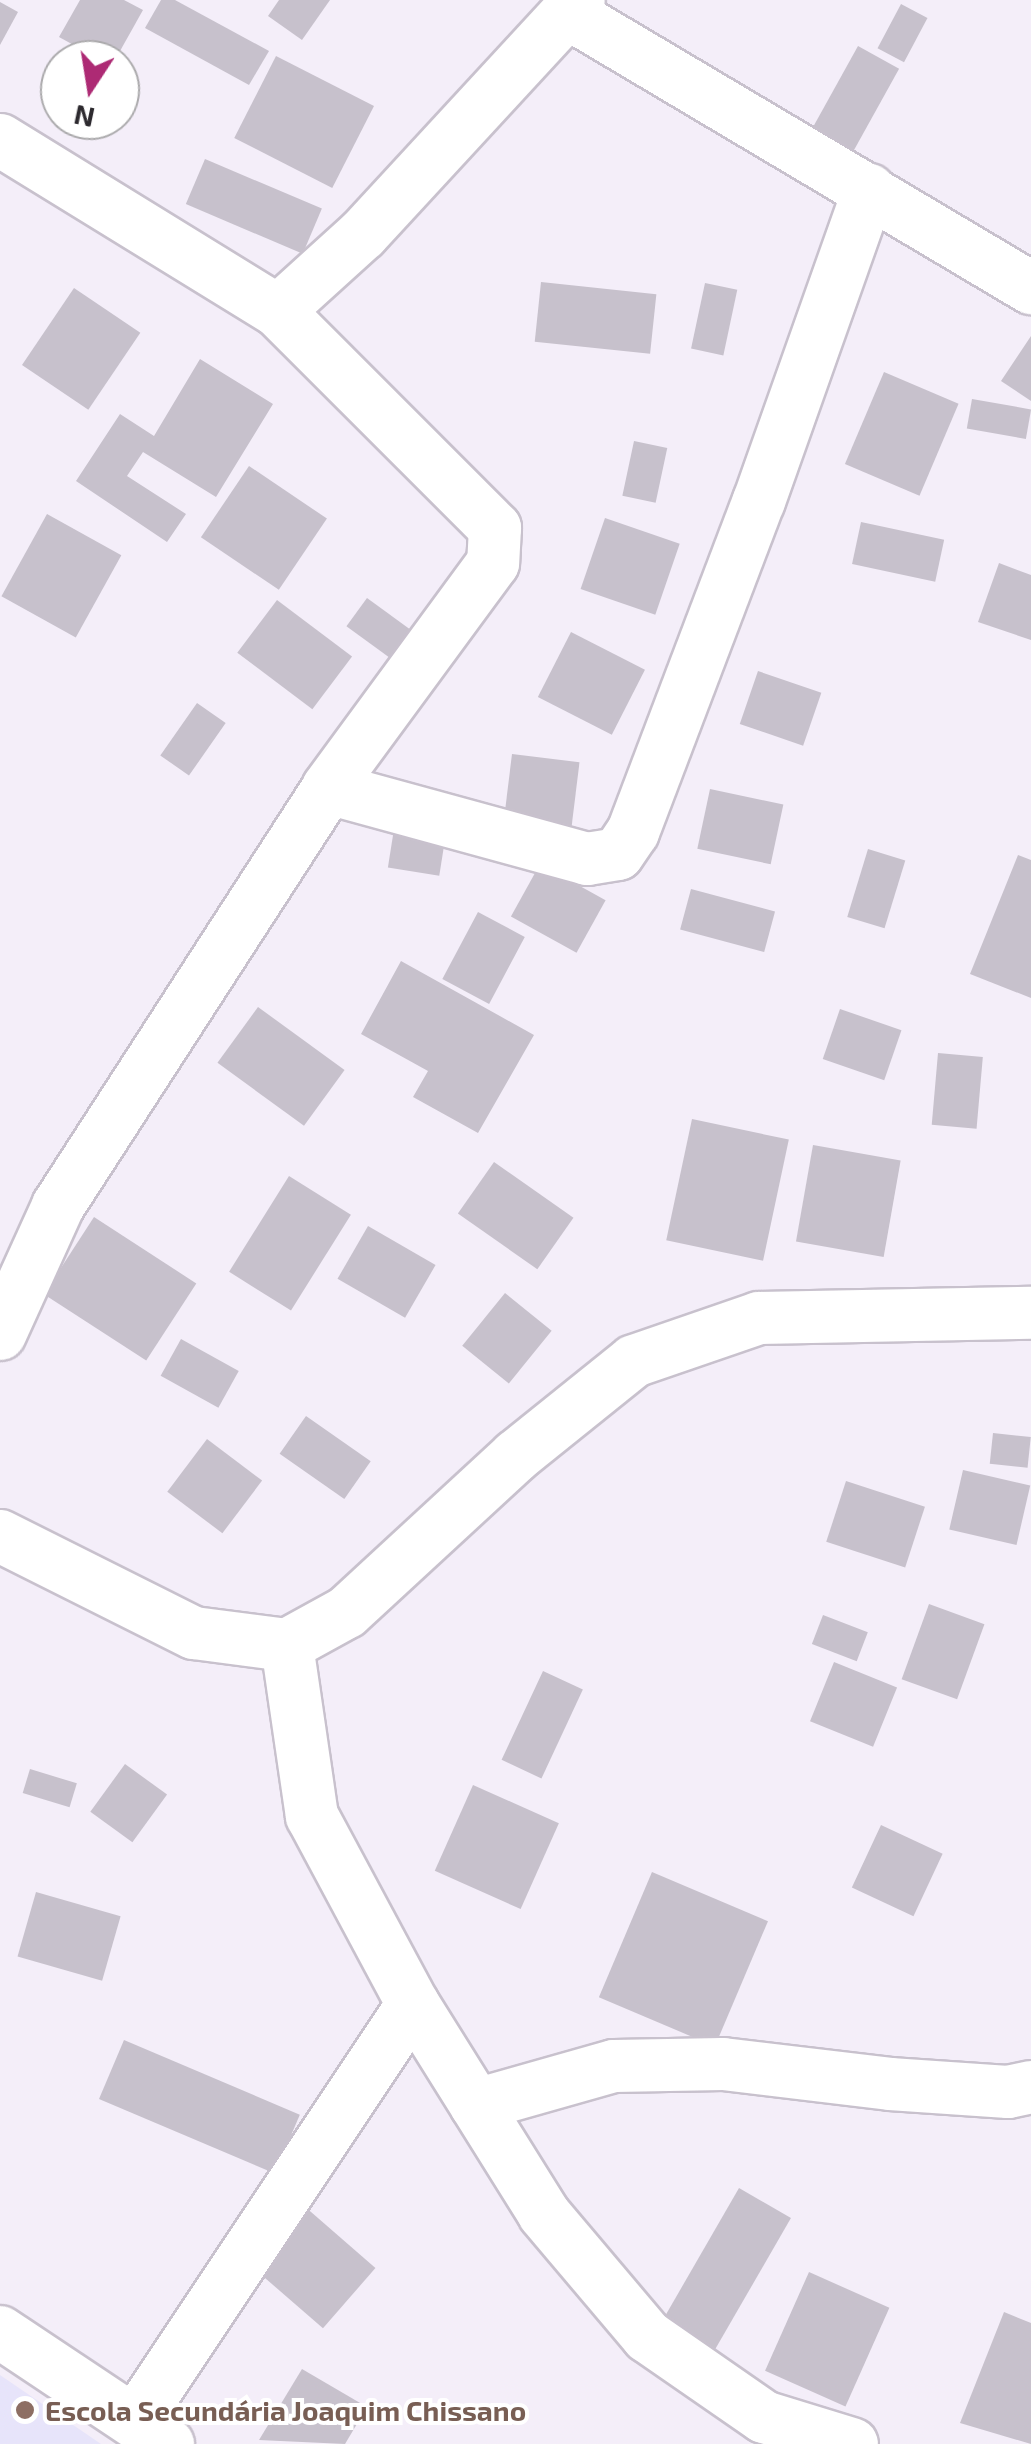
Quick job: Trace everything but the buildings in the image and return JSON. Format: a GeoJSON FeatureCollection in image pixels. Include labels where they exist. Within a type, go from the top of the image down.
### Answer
{"type":"FeatureCollection","features":[{"type":"Feature","properties":{"kind":"street"},"geometry":{"type":"LineString","coordinates":[[278,311],[342,257],[574,6],[1031,288]]}},
{"type":"Feature","properties":{"kind":"street"},"geometry":{"type":"LineString","coordinates":[[0,140],[278,311],[495,528],[494,563],[328,788],[58,1206],[0,1334]]}},
{"type":"Feature","properties":{"kind":"street"},"geometry":{"type":"LineString","coordinates":[[328,788],[588,859],[618,854],[633,832],[759,501],[868,190]]}},
{"type":"Feature","properties":{"kind":"street"},"geometry":{"type":"LineString","coordinates":[[0,1536],[194,1634],[287,1645],[347,1612],[516,1456],[634,1360],[759,1318],[1031,1313]]}},
{"type":"Feature","properties":{"kind":"street"},"geometry":{"type":"LineString","coordinates":[[287,1645],[312,1816],[413,2004],[544,2214],[647,2336],[764,2417],[852,2444]]}},
{"type":"Feature","properties":{"kind":"street"},"geometry":{"type":"LineString","coordinates":[[0,2332],[151,2433],[413,2004]]}},
{"type":"Feature","properties":{"kind":"street"},"geometry":{"type":"LineString","coordinates":[[476,2105],[614,2066],[724,2064],[910,2085],[1008,2092],[1031,2087]]}},
{"type":"Feature","properties":{"kind":"shaded area","name":"Escola Secundária Joaquim Chissano"},"geometry":{"type":"Polygon","coordinates":[[[0,2375],[101,2444],[0,2444],[0,2375]]]}},
{"type":"Feature","properties":{"kind":"place","name":"Escola Secundária Joaquim Chissano"},"geometry":{"type":"Point","coordinates":[25,2410]}}]}
